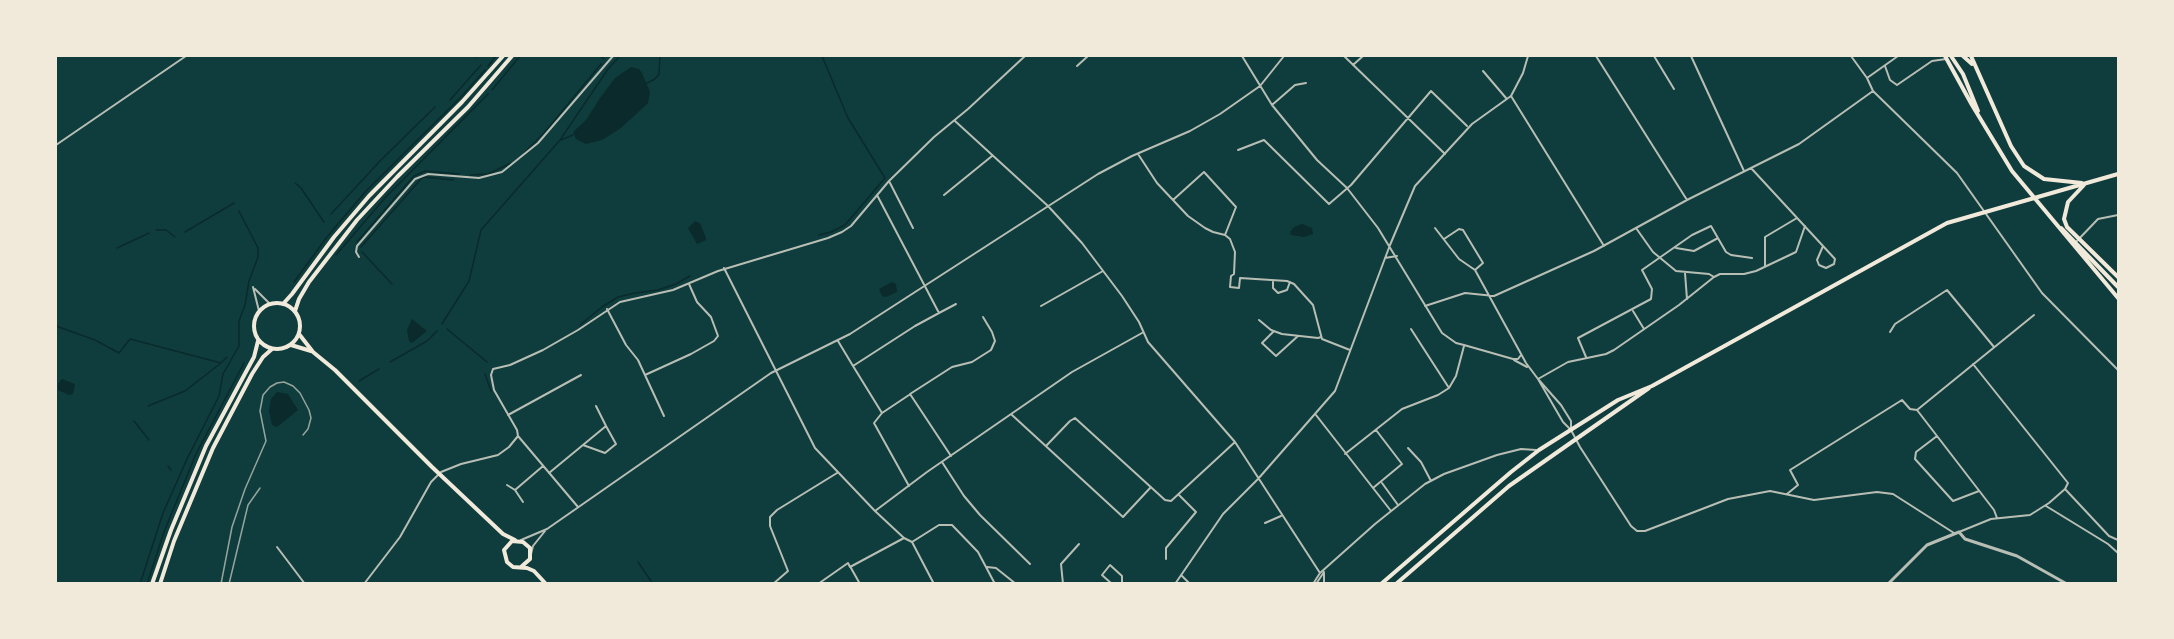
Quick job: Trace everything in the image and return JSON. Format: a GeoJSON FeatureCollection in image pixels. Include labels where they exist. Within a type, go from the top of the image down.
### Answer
{"type":"FeatureCollection","features":[{"type":"Feature","properties":{"kind":"main road"},"geometry":{"type":"LineString","coordinates":[[283,304],[363,202],[462,102],[503,56]]}},
{"type":"Feature","properties":{"kind":"main road"},"geometry":{"type":"LineString","coordinates":[[295,311],[309,282],[352,227],[386,188],[468,107],[512,56]]}},
{"type":"Feature","properties":{"kind":"main road"},"geometry":{"type":"LineString","coordinates":[[1959,56],[1949,57],[1971,92],[1981,118],[2012,171],[2057,226],[2118,287]]}},
{"type":"Feature","properties":{"kind":"main road"},"geometry":{"type":"LineString","coordinates":[[1963,56],[1971,62],[1981,80]]}},
{"type":"Feature","properties":{"kind":"main road"},"geometry":{"type":"LineString","coordinates":[[1971,56],[1996,114],[2024,166],[2033,174],[2044,179],[2086,184]]}},
{"type":"Feature","properties":{"kind":"main road"},"geometry":{"type":"LineString","coordinates":[[1381,584],[1539,450],[1618,400],[1652,386],[1934,230],[1971,215],[2118,174]]}},
{"type":"Feature","properties":{"kind":"main road"},"geometry":{"type":"LineString","coordinates":[[2086,184],[2068,202],[2064,219],[2067,227],[2118,277]]}},
{"type":"Feature","properties":{"kind":"main road"},"geometry":{"type":"LineString","coordinates":[[2074,244],[2118,298]]}},
{"type":"Feature","properties":{"kind":"main road"},"geometry":{"type":"LineString","coordinates":[[152,584],[171,530],[206,446],[255,354],[258,341],[253,327],[259,311],[270,304],[283,304],[295,311],[300,323],[299,334],[291,345],[272,349],[258,341]]}},
{"type":"Feature","properties":{"kind":"main road"},"geometry":{"type":"LineString","coordinates":[[299,334],[313,352],[335,370],[503,534],[528,545],[534,571],[546,584]]}},
{"type":"Feature","properties":{"kind":"main road"},"geometry":{"type":"LineString","coordinates":[[291,345],[313,352]]}},
{"type":"Feature","properties":{"kind":"main road"},"geometry":{"type":"LineString","coordinates":[[160,584],[174,541],[213,448],[252,374],[263,357],[272,349]]}},
{"type":"Feature","properties":{"kind":"main road"},"geometry":{"type":"LineString","coordinates":[[1396,584],[1497,495],[1652,386]]}},
{"type":"Feature","properties":{"kind":"main road"},"geometry":{"type":"LineString","coordinates":[[503,534],[507,546]]}},
{"type":"Feature","properties":{"kind":"main road"},"geometry":{"type":"LineString","coordinates":[[515,540],[507,546],[504,554],[507,562],[513,567],[534,571]]}},
{"type":"Feature","properties":{"kind":"main road"},"geometry":{"type":"LineString","coordinates":[[521,567],[530,556]]}},
{"type":"Feature","properties":{"kind":"street"},"geometry":{"type":"LineString","coordinates":[[56,145],[186,56]]}},
{"type":"Feature","properties":{"kind":"street"},"geometry":{"type":"LineString","coordinates":[[359,257],[356,252],[357,246],[415,179],[428,174],[479,178],[502,172],[538,143],[613,56]]}},
{"type":"Feature","properties":{"kind":"street"},"geometry":{"type":"LineString","coordinates":[[578,507],[518,436],[517,430],[492,385],[490,375],[493,369],[510,365],[543,350],[608,309],[627,300],[662,294],[724,268],[834,236],[851,226],[889,181],[934,137],[1025,56]]}},
{"type":"Feature","properties":{"kind":"street"},"geometry":{"type":"LineString","coordinates":[[1077,66],[1088,56]]}},
{"type":"Feature","properties":{"kind":"street"},"geometry":{"type":"LineString","coordinates":[[1242,56],[1272,105],[1317,160],[1347,188],[1390,245],[1442,333],[1455,343],[1513,359],[1529,369]]}},
{"type":"Feature","properties":{"kind":"street"},"geometry":{"type":"LineString","coordinates":[[520,540],[547,529],[764,378],[838,341],[1098,174],[1206,123],[1260,86],[1284,56]]}},
{"type":"Feature","properties":{"kind":"street"},"geometry":{"type":"LineString","coordinates":[[1344,56],[1445,154]]}},
{"type":"Feature","properties":{"kind":"street"},"geometry":{"type":"LineString","coordinates":[[1353,65],[1363,56]]}},
{"type":"Feature","properties":{"kind":"street"},"geometry":{"type":"LineString","coordinates":[[1175,584],[1223,514],[1258,480],[1335,391],[1390,245],[1415,186],[1468,127],[1510,96],[1523,73],[1528,56]]}},
{"type":"Feature","properties":{"kind":"street"},"geometry":{"type":"LineString","coordinates":[[1596,56],[1687,200]]}},
{"type":"Feature","properties":{"kind":"street"},"geometry":{"type":"LineString","coordinates":[[1654,56],[1674,89]]}},
{"type":"Feature","properties":{"kind":"street"},"geometry":{"type":"LineString","coordinates":[[1691,56],[1744,171]]}},
{"type":"Feature","properties":{"kind":"street"},"geometry":{"type":"LineString","coordinates":[[1851,56],[1868,78],[1873,91],[1957,173],[2042,293],[2118,370]]}},
{"type":"Feature","properties":{"kind":"street"},"geometry":{"type":"LineString","coordinates":[[1868,78],[1898,56]]}},
{"type":"Feature","properties":{"kind":"street"},"geometry":{"type":"LineString","coordinates":[[1885,66],[1890,80],[1897,85],[1932,61],[1949,57]]}},
{"type":"Feature","properties":{"kind":"street"},"geometry":{"type":"LineString","coordinates":[[1483,71],[1506,98]]}},
{"type":"Feature","properties":{"kind":"street"},"geometry":{"type":"LineString","coordinates":[[1272,105],[1295,85],[1306,83]]}},
{"type":"Feature","properties":{"kind":"street"},"geometry":{"type":"LineString","coordinates":[[1238,150],[1264,140],[1329,204],[1347,188],[1431,91],[1468,127]]}},
{"type":"Feature","properties":{"kind":"street"},"geometry":{"type":"LineString","coordinates":[[1425,306],[1465,293],[1491,296],[1501,294],[1604,246],[1687,200],[1799,144],[1873,91]]}},
{"type":"Feature","properties":{"kind":"street"},"geometry":{"type":"LineString","coordinates":[[1510,96],[1604,246]]}},
{"type":"Feature","properties":{"kind":"street"},"geometry":{"type":"LineString","coordinates":[[954,121],[1048,206],[1082,243],[1139,322],[1142,333],[1166,365],[1235,442],[1320,573]]}},
{"type":"Feature","properties":{"kind":"street"},"geometry":{"type":"LineString","coordinates":[[1138,154],[1172,201],[1205,228],[1225,235],[1234,245],[1234,274],[1231,276],[1230,287],[1239,288],[1240,278]]}},
{"type":"Feature","properties":{"kind":"street"},"geometry":{"type":"LineString","coordinates":[[944,195],[992,156]]}},
{"type":"Feature","properties":{"kind":"street"},"geometry":{"type":"LineString","coordinates":[[1751,168],[1805,226],[1835,259],[1834,264],[1829,268],[1821,266],[1817,260],[1823,246]]}},
{"type":"Feature","properties":{"kind":"street"},"geometry":{"type":"LineString","coordinates":[[1172,201],[1204,172],[1236,207],[1225,235]]}},
{"type":"Feature","properties":{"kind":"street"},"geometry":{"type":"LineString","coordinates":[[889,181],[914,228]]}},
{"type":"Feature","properties":{"kind":"street"},"geometry":{"type":"LineString","coordinates":[[877,195],[939,313]]}},
{"type":"Feature","properties":{"kind":"street"},"geometry":{"type":"LineString","coordinates":[[2074,244],[2098,219],[2118,215]]}},
{"type":"Feature","properties":{"kind":"street"},"geometry":{"type":"LineString","coordinates":[[1766,266],[1765,237],[1797,218]]}},
{"type":"Feature","properties":{"kind":"street"},"geometry":{"type":"LineString","coordinates":[[1586,357],[1578,338],[1651,299],[1652,289],[1642,270],[1692,235],[1712,226],[1726,252],[1752,258]]}},
{"type":"Feature","properties":{"kind":"street"},"geometry":{"type":"LineString","coordinates":[[1538,380],[1568,362],[1606,354],[1720,274],[1744,274],[1796,252],[1805,226]]}},
{"type":"Feature","properties":{"kind":"street"},"geometry":{"type":"LineString","coordinates":[[1435,228],[1459,260],[1475,270],[1529,369],[1561,405],[1571,421],[1571,430],[1575,440],[1636,531],[1644,531],[1739,496],[1770,491],[1814,500],[1877,492],[1893,494],[1954,533]]}},
{"type":"Feature","properties":{"kind":"street"},"geometry":{"type":"LineString","coordinates":[[1636,228],[1642,239],[1676,271],[1709,274],[1714,277]]}},
{"type":"Feature","properties":{"kind":"street"},"geometry":{"type":"LineString","coordinates":[[1444,239],[1460,229],[1463,230],[1483,263],[1475,270]]}},
{"type":"Feature","properties":{"kind":"street"},"geometry":{"type":"LineString","coordinates":[[1674,248],[1694,250],[1718,238]]}},
{"type":"Feature","properties":{"kind":"street"},"geometry":{"type":"LineString","coordinates":[[1385,258],[1396,256]]}},
{"type":"Feature","properties":{"kind":"street"},"geometry":{"type":"LineString","coordinates":[[724,268],[815,448],[875,511],[904,538],[912,542],[934,584]]}},
{"type":"Feature","properties":{"kind":"street"},"geometry":{"type":"LineString","coordinates":[[1041,306],[1103,272]]}},
{"type":"Feature","properties":{"kind":"street"},"geometry":{"type":"LineString","coordinates":[[1685,273],[1687,299]]}},
{"type":"Feature","properties":{"kind":"street"},"geometry":{"type":"LineString","coordinates":[[1234,274],[1240,278],[1294,284],[1313,305],[1323,340],[1350,350]]}},
{"type":"Feature","properties":{"kind":"street"},"geometry":{"type":"LineString","coordinates":[[1273,280],[1273,288],[1278,293],[1287,290],[1290,282]]}},
{"type":"Feature","properties":{"kind":"street"},"geometry":{"type":"LineString","coordinates":[[645,375],[691,354],[714,341],[718,336],[711,317],[697,302],[689,284]]}},
{"type":"Feature","properties":{"kind":"street"},"geometry":{"type":"LineString","coordinates":[[259,311],[253,287],[270,304]]}},
{"type":"Feature","properties":{"kind":"street"},"geometry":{"type":"LineString","coordinates":[[1890,332],[1895,324],[1947,290],[1994,347]]}},
{"type":"Feature","properties":{"kind":"street"},"geometry":{"type":"LineString","coordinates":[[853,366],[915,326],[956,304]]}},
{"type":"Feature","properties":{"kind":"street"},"geometry":{"type":"LineString","coordinates":[[608,309],[645,375],[664,416]]}},
{"type":"Feature","properties":{"kind":"street"},"geometry":{"type":"LineString","coordinates":[[1632,310],[1644,329]]}},
{"type":"Feature","properties":{"kind":"street"},"geometry":{"type":"LineString","coordinates":[[1917,410],[2034,315]]}},
{"type":"Feature","properties":{"kind":"street"},"geometry":{"type":"LineString","coordinates":[[909,486],[875,427],[875,421],[882,413],[952,367],[972,362],[991,350],[995,341],[993,332],[983,317]]}},
{"type":"Feature","properties":{"kind":"street"},"geometry":{"type":"LineString","coordinates":[[1259,320],[1274,331],[1298,336],[1321,337]]}},
{"type":"Feature","properties":{"kind":"street"},"geometry":{"type":"LineString","coordinates":[[1410,329],[1449,387]]}},
{"type":"Feature","properties":{"kind":"street"},"geometry":{"type":"LineString","coordinates":[[1274,331],[1262,343],[1276,356],[1298,336]]}},
{"type":"Feature","properties":{"kind":"street"},"geometry":{"type":"LineString","coordinates":[[875,511],[1072,372],[1142,333]]}},
{"type":"Feature","properties":{"kind":"street"},"geometry":{"type":"LineString","coordinates":[[838,341],[882,413]]}},
{"type":"Feature","properties":{"kind":"street"},"geometry":{"type":"LineString","coordinates":[[1345,454],[1402,409],[1438,395],[1449,387],[1456,376],[1464,345]]}},
{"type":"Feature","properties":{"kind":"street"},"geometry":{"type":"LineString","coordinates":[[1107,353],[1110,357]]}},
{"type":"Feature","properties":{"kind":"street"},"geometry":{"type":"LineString","coordinates":[[1513,359],[1518,359],[1521,355]]}},
{"type":"Feature","properties":{"kind":"street"},"geometry":{"type":"LineString","coordinates":[[1888,584],[1927,545],[1997,518],[2030,515],[2046,506],[2065,489],[2068,483],[1973,364]]}},
{"type":"Feature","properties":{"kind":"street"},"geometry":{"type":"LineString","coordinates":[[508,414],[581,375]]}},
{"type":"Feature","properties":{"kind":"street"},"geometry":{"type":"LineString","coordinates":[[1538,380],[1563,422],[1571,430]]}},
{"type":"Feature","properties":{"kind":"street"},"geometry":{"type":"LineString","coordinates":[[910,394],[951,456]]}},
{"type":"Feature","properties":{"kind":"street"},"geometry":{"type":"LineString","coordinates":[[1787,494],[1798,486],[1790,470],[1902,400],[1910,409],[1917,410],[1980,491],[1997,518]]}},
{"type":"Feature","properties":{"kind":"street"},"geometry":{"type":"LineString","coordinates":[[583,445],[605,453],[616,444],[596,406]]}},
{"type":"Feature","properties":{"kind":"street"},"geometry":{"type":"LineString","coordinates":[[1012,415],[1123,517],[1151,487]]}},
{"type":"Feature","properties":{"kind":"street"},"geometry":{"type":"LineString","coordinates":[[1316,415],[1391,511]]}},
{"type":"Feature","properties":{"kind":"street"},"geometry":{"type":"LineString","coordinates":[[1046,446],[1075,418],[1165,500],[1171,501],[1235,442]]}},
{"type":"Feature","properties":{"kind":"street"},"geometry":{"type":"LineString","coordinates":[[549,473],[606,426]]}},
{"type":"Feature","properties":{"kind":"street"},"geometry":{"type":"LineString","coordinates":[[1373,488],[1402,464],[1376,429]]}},
{"type":"Feature","properties":{"kind":"street"},"geometry":{"type":"LineString","coordinates":[[364,584],[400,537],[431,482],[441,473],[461,464],[498,455],[518,436]]}},
{"type":"Feature","properties":{"kind":"street"},"geometry":{"type":"LineString","coordinates":[[1936,436],[1916,452],[1915,459],[1953,501],[1980,491]]}},
{"type":"Feature","properties":{"kind":"street"},"geometry":{"type":"LineString","coordinates":[[1408,448],[1421,462],[1431,481]]}},
{"type":"Feature","properties":{"kind":"street"},"geometry":{"type":"LineString","coordinates":[[1314,584],[1325,570],[1391,511],[1431,481],[1497,455],[1521,449],[1539,450]]}},
{"type":"Feature","properties":{"kind":"street"},"geometry":{"type":"LineString","coordinates":[[942,462],[980,515],[1030,564]]}},
{"type":"Feature","properties":{"kind":"street"},"geometry":{"type":"LineString","coordinates":[[515,489],[543,466]]}},
{"type":"Feature","properties":{"kind":"street"},"geometry":{"type":"LineString","coordinates":[[773,584],[788,571],[770,526],[770,517],[777,510],[837,473]]}},
{"type":"Feature","properties":{"kind":"street"},"geometry":{"type":"LineString","coordinates":[[1381,482],[1398,505]]}},
{"type":"Feature","properties":{"kind":"street"},"geometry":{"type":"LineString","coordinates":[[507,485],[515,489],[523,502]]}},
{"type":"Feature","properties":{"kind":"street"},"geometry":{"type":"LineString","coordinates":[[2065,489],[2109,536],[2118,540]]}},
{"type":"Feature","properties":{"kind":"street"},"geometry":{"type":"LineString","coordinates":[[1166,559],[1166,548],[1196,512],[1179,495]]}},
{"type":"Feature","properties":{"kind":"street"},"geometry":{"type":"LineString","coordinates":[[2046,506],[2108,544],[2118,553]]}},
{"type":"Feature","properties":{"kind":"street"},"geometry":{"type":"LineString","coordinates":[[1265,523],[1282,515]]}},
{"type":"Feature","properties":{"kind":"street"},"geometry":{"type":"LineString","coordinates":[[912,542],[939,525],[949,524],[957,528],[978,552],[994,584]]}},
{"type":"Feature","properties":{"kind":"street"},"geometry":{"type":"LineString","coordinates":[[530,556],[547,529]]}},
{"type":"Feature","properties":{"kind":"street"},"geometry":{"type":"LineString","coordinates":[[1959,532],[1963,538],[2017,556],[2067,584]]}},
{"type":"Feature","properties":{"kind":"street"},"geometry":{"type":"LineString","coordinates":[[850,567],[904,538]]}},
{"type":"Feature","properties":{"kind":"street"},"geometry":{"type":"LineString","coordinates":[[1063,584],[1060,564],[1079,544]]}},
{"type":"Feature","properties":{"kind":"street"},"geometry":{"type":"LineString","coordinates":[[277,547],[305,584]]}},
{"type":"Feature","properties":{"kind":"street"},"geometry":{"type":"LineString","coordinates":[[818,584],[848,563],[860,584]]}},
{"type":"Feature","properties":{"kind":"street"},"geometry":{"type":"LineString","coordinates":[[1112,584],[1102,575],[1110,565],[1122,576],[1122,584]]}},
{"type":"Feature","properties":{"kind":"street"},"geometry":{"type":"LineString","coordinates":[[987,567],[996,568],[1016,584]]}},
{"type":"Feature","properties":{"kind":"street"},"geometry":{"type":"LineString","coordinates":[[1314,584],[1320,573],[1325,570]]}},
{"type":"Feature","properties":{"kind":"street"},"geometry":{"type":"LineString","coordinates":[[1324,584],[1325,570]]}},
{"type":"Feature","properties":{"kind":"street"},"geometry":{"type":"LineString","coordinates":[[1181,575],[1190,584]]}},
{"type":"Feature","properties":{"kind":"water"},"geometry":{"type":"Polygon","coordinates":[[[631,67],[639,69],[642,73],[650,92],[648,103],[621,128],[602,140],[586,144],[576,139],[573,132],[586,120],[615,78],[631,67]]]}},
{"type":"Feature","properties":{"kind":"water"},"geometry":{"type":"Polygon","coordinates":[[[695,221],[700,223],[706,238],[697,244],[688,228],[695,221]]]}},
{"type":"Feature","properties":{"kind":"water"},"geometry":{"type":"Polygon","coordinates":[[[1302,224],[1312,228],[1313,234],[1304,237],[1291,235],[1290,232],[1294,227],[1302,224]]]}},
{"type":"Feature","properties":{"kind":"water"},"geometry":{"type":"Polygon","coordinates":[[[892,282],[896,284],[897,292],[886,297],[882,296],[879,289],[892,282]]]}},
{"type":"Feature","properties":{"kind":"water"},"geometry":{"type":"Polygon","coordinates":[[[412,319],[427,331],[412,343],[409,341],[407,330],[412,319]]]}},
{"type":"Feature","properties":{"kind":"water"},"geometry":{"type":"Polygon","coordinates":[[[62,379],[75,384],[73,394],[69,395],[58,390],[58,384],[62,379]]]}},
{"type":"Feature","properties":{"kind":"water"},"geometry":{"type":"Polygon","coordinates":[[[277,392],[288,394],[298,410],[277,427],[272,425],[269,411],[271,399],[277,392]]]}},
{"type":"Feature","properties":{"kind":"waterway"},"geometry":{"type":"LineString","coordinates":[[488,66],[496,56]]}},
{"type":"Feature","properties":{"kind":"waterway"},"geometry":{"type":"LineString","coordinates":[[492,90],[520,56]]}},
{"type":"Feature","properties":{"kind":"waterway"},"geometry":{"type":"LineString","coordinates":[[600,56],[604,59]]}},
{"type":"Feature","properties":{"kind":"waterway"},"geometry":{"type":"LineString","coordinates":[[442,324],[469,281],[481,230],[560,140],[608,69],[620,56]]}},
{"type":"Feature","properties":{"kind":"waterway"},"geometry":{"type":"LineString","coordinates":[[647,83],[659,74],[660,56]]}},
{"type":"Feature","properties":{"kind":"waterway"},"geometry":{"type":"LineString","coordinates":[[819,235],[845,225],[885,178],[848,118],[822,56]]}},
{"type":"Feature","properties":{"kind":"waterway"},"geometry":{"type":"LineString","coordinates":[[524,153],[545,132],[601,64]]}},
{"type":"Feature","properties":{"kind":"waterway"},"geometry":{"type":"LineString","coordinates":[[450,100],[481,65]]}},
{"type":"Feature","properties":{"kind":"waterway"},"geometry":{"type":"LineString","coordinates":[[294,282],[327,237],[366,191],[461,97],[485,70]]}},
{"type":"Feature","properties":{"kind":"waterway"},"geometry":{"type":"LineString","coordinates":[[336,255],[385,198],[488,94]]}},
{"type":"Feature","properties":{"kind":"waterway"},"geometry":{"type":"LineString","coordinates":[[331,214],[380,161],[435,107]]}},
{"type":"Feature","properties":{"kind":"waterway"},"geometry":{"type":"LineString","coordinates":[[561,140],[573,135]]}},
{"type":"Feature","properties":{"kind":"waterway"},"geometry":{"type":"LineString","coordinates":[[470,175],[488,174],[511,163]]}},
{"type":"Feature","properties":{"kind":"waterway"},"geometry":{"type":"LineString","coordinates":[[357,242],[414,176],[425,171],[459,174]]}},
{"type":"Feature","properties":{"kind":"waterway"},"geometry":{"type":"LineString","coordinates":[[361,247],[421,179],[424,177],[453,180]]}},
{"type":"Feature","properties":{"kind":"waterway"},"geometry":{"type":"LineString","coordinates":[[295,183],[301,188],[324,222]]}},
{"type":"Feature","properties":{"kind":"waterway"},"geometry":{"type":"LineString","coordinates":[[185,232],[234,203]]}},
{"type":"Feature","properties":{"kind":"waterway"},"geometry":{"type":"LineString","coordinates":[[140,584],[163,513],[219,396],[223,374],[239,346],[239,321],[258,257],[258,248],[239,211]]}},
{"type":"Feature","properties":{"kind":"waterway"},"geometry":{"type":"LineString","coordinates":[[156,230],[166,230],[175,237]]}},
{"type":"Feature","properties":{"kind":"waterway"},"geometry":{"type":"LineString","coordinates":[[117,248],[149,233]]}},
{"type":"Feature","properties":{"kind":"waterway"},"geometry":{"type":"LineString","coordinates":[[362,252],[392,284]]}},
{"type":"Feature","properties":{"kind":"waterway"},"geometry":{"type":"LineString","coordinates":[[580,325],[618,297],[658,290],[690,276]]}},
{"type":"Feature","properties":{"kind":"waterway"},"geometry":{"type":"LineString","coordinates":[[56,326],[95,340],[119,353],[130,339],[221,363],[227,357]]}},
{"type":"Feature","properties":{"kind":"waterway"},"geometry":{"type":"LineString","coordinates":[[447,329],[487,362]]}},
{"type":"Feature","properties":{"kind":"waterway"},"geometry":{"type":"LineString","coordinates":[[390,362],[427,341],[437,331]]}},
{"type":"Feature","properties":{"kind":"waterway"},"geometry":{"type":"LineString","coordinates":[[148,406],[185,391],[221,363]]}},
{"type":"Feature","properties":{"kind":"waterway"},"geometry":{"type":"LineString","coordinates":[[147,584],[164,532],[196,454],[244,363]]}},
{"type":"Feature","properties":{"kind":"waterway"},"geometry":{"type":"LineString","coordinates":[[359,381],[379,369]]}},
{"type":"Feature","properties":{"kind":"waterway"},"geometry":{"type":"LineString","coordinates":[[485,374],[491,391]]}},
{"type":"Feature","properties":{"kind":"waterway"},"geometry":{"type":"LineString","coordinates":[[134,421],[149,440]]}},
{"type":"Feature","properties":{"kind":"waterway"},"geometry":{"type":"LineString","coordinates":[[168,466],[171,470]]}},
{"type":"Feature","properties":{"kind":"waterway"},"geometry":{"type":"LineString","coordinates":[[638,562],[653,584]]}},
{"type":"Feature","properties":{"kind":"tram line"},"geometry":{"type":"LineString","coordinates":[[221,584],[232,527],[245,489],[266,441],[260,411],[263,395],[270,387],[284,382],[293,386],[300,393],[311,418],[308,429],[303,435]]}},
{"type":"Feature","properties":{"kind":"tram line"},"geometry":{"type":"LineString","coordinates":[[229,584],[248,505],[260,488]]}}]}
